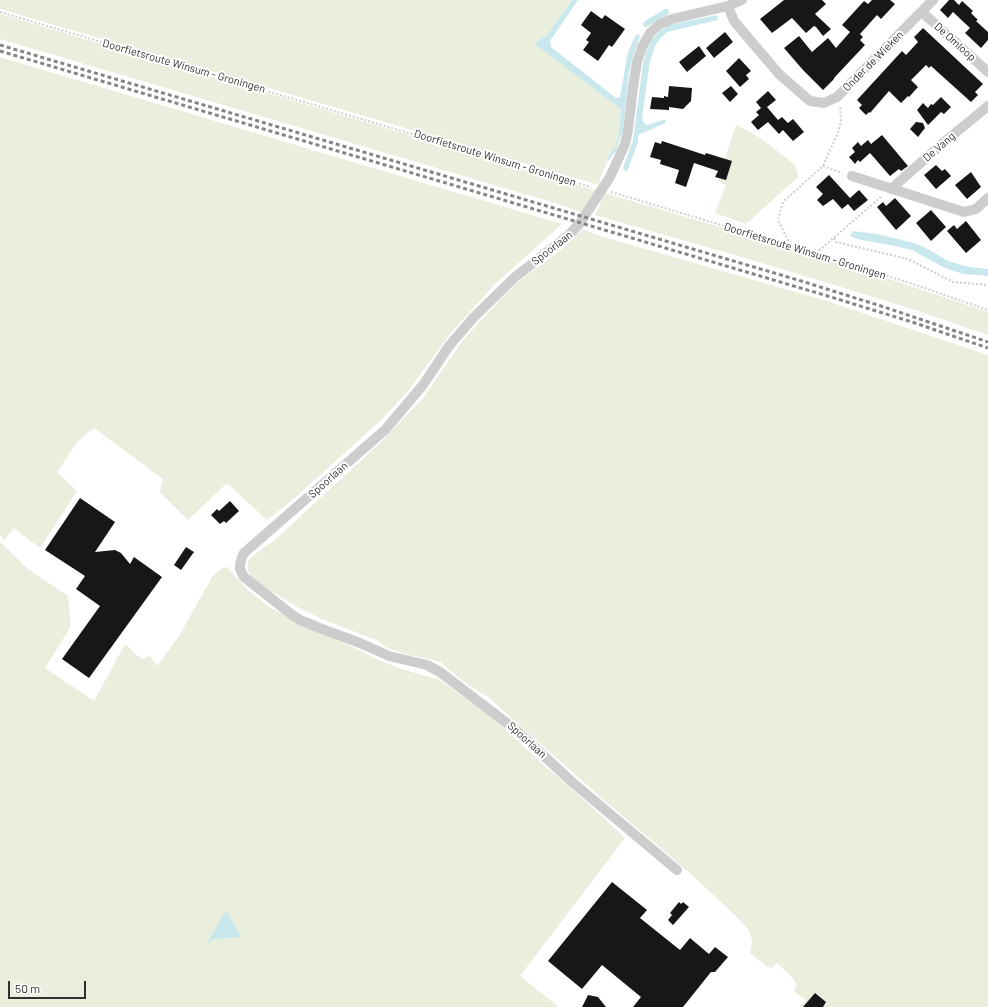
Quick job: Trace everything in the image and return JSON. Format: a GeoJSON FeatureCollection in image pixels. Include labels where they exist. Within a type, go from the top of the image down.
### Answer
{"type":"FeatureCollection","features":[{"type":"Feature","properties":{"kind":"street","name":"Spoorlaan"},"geometry":{"type":"LineString","coordinates":[[677,870],[572,782],[516,730],[440,672],[427,665],[389,656],[360,642],[300,620],[244,577],[240,569],[240,560],[244,553],[385,430],[423,385],[461,331],[514,278],[569,235],[584,217],[602,190],[625,144],[638,62],[646,39],[655,28],[666,21],[728,6],[742,0]]}},
{"type":"Feature","properties":{"kind":"street","name":"Onder de Wieken"},"geometry":{"type":"LineString","coordinates":[[728,6],[734,21],[779,74],[810,101],[824,103],[837,98],[933,0]]}},
{"type":"Feature","properties":{"kind":"street","name":"De Omloop"},"geometry":{"type":"LineString","coordinates":[[922,12],[988,72]]}},
{"type":"Feature","properties":{"kind":"street","name":"De Vang"},"geometry":{"type":"LineString","coordinates":[[891,189],[988,106]]}},
{"type":"Feature","properties":{"kind":"street"},"geometry":{"type":"LineString","coordinates":[[852,176],[964,212],[976,209],[988,198]]}},
{"type":"Feature","properties":{"kind":"path","name":"Doorfietsroute Winsum - Groningen"},"geometry":{"type":"LineString","coordinates":[[0,12],[788,244],[988,310]]}},
{"type":"Feature","properties":{"kind":"path"},"geometry":{"type":"LineString","coordinates":[[788,244],[788,240],[778,220],[781,208],[784,201],[823,166],[838,135],[841,122],[841,111],[837,98]]}},
{"type":"Feature","properties":{"kind":"path"},"geometry":{"type":"LineString","coordinates":[[823,166],[852,176]]}},
{"type":"Feature","properties":{"kind":"path"},"geometry":{"type":"LineString","coordinates":[[816,253],[891,189]]}},
{"type":"Feature","properties":{"kind":"path"},"geometry":{"type":"LineString","coordinates":[[834,238],[836,242],[857,248],[908,259],[953,282],[988,285]]}},
{"type":"Feature","properties":{"kind":"green space"},"geometry":{"type":"Polygon","coordinates":[[[0,0],[572,0],[547,35],[536,44],[621,109],[618,140],[615,148],[607,158],[608,161],[601,175],[599,185],[0,9],[0,0]]]}},
{"type":"Feature","properties":{"kind":"green space"},"geometry":{"type":"Polygon","coordinates":[[[0,14],[597,191],[583,213],[555,203],[0,39],[0,14]]]}},
{"type":"Feature","properties":{"kind":"green space"},"geometry":{"type":"Polygon","coordinates":[[[0,57],[562,224],[494,285],[450,334],[409,390],[383,418],[296,497],[267,520],[227,483],[188,520],[160,492],[163,479],[94,428],[78,441],[57,472],[77,491],[40,548],[14,528],[4,540],[0,535],[0,57]]]}},
{"type":"Feature","properties":{"kind":"green space"},"geometry":{"type":"Polygon","coordinates":[[[736,125],[762,139],[795,165],[798,177],[746,224],[715,213],[726,185],[718,181],[736,125]]]}},
{"type":"Feature","properties":{"kind":"green space"},"geometry":{"type":"Polygon","coordinates":[[[605,193],[838,262],[988,312],[988,335],[838,286],[595,215],[605,193]]]}},
{"type":"Feature","properties":{"kind":"green space"},"geometry":{"type":"Polygon","coordinates":[[[583,229],[597,235],[830,302],[988,355],[988,1007],[800,1007],[806,1000],[796,993],[794,989],[797,985],[793,978],[777,963],[771,968],[766,966],[750,953],[752,941],[749,930],[738,918],[692,875],[604,800],[488,697],[468,685],[441,662],[409,655],[387,648],[376,640],[322,619],[299,608],[267,589],[252,578],[247,568],[249,559],[278,537],[381,442],[423,398],[463,340],[500,300],[516,284],[562,249],[583,229]]]}},
{"type":"Feature","properties":{"kind":"green space"},"geometry":{"type":"Polygon","coordinates":[[[0,542],[28,569],[68,596],[71,626],[45,668],[94,701],[125,644],[136,655],[143,659],[150,656],[157,666],[179,636],[212,577],[221,569],[227,567],[248,590],[269,607],[305,626],[377,659],[401,669],[440,680],[496,720],[625,838],[520,976],[559,1007],[0,1007],[0,542]],[[226,910],[215,939],[234,938],[226,910]]]}},
{"type":"Feature","properties":{"kind":"water"},"geometry":{"type":"Polygon","coordinates":[[[572,0],[578,0],[550,41],[551,47],[616,98],[619,98],[621,92],[628,52],[637,34],[640,36],[629,72],[623,129],[616,151],[608,161],[606,160],[618,140],[621,109],[535,44],[547,35],[572,0]]]}},
{"type":"Feature","properties":{"kind":"water"},"geometry":{"type":"Polygon","coordinates":[[[665,9],[668,9],[669,14],[644,27],[643,24],[645,21],[665,9]]]}},
{"type":"Feature","properties":{"kind":"water"},"geometry":{"type":"Polygon","coordinates":[[[717,15],[718,20],[667,32],[655,46],[650,61],[642,118],[644,123],[647,125],[662,120],[665,120],[666,122],[638,135],[638,142],[626,172],[623,168],[633,140],[643,64],[651,41],[660,31],[669,25],[717,15]]]}},
{"type":"Feature","properties":{"kind":"water"},"geometry":{"type":"Polygon","coordinates":[[[853,231],[877,234],[914,243],[948,261],[969,267],[988,269],[988,276],[963,274],[943,267],[912,250],[857,239],[850,236],[853,231]]]}},
{"type":"Feature","properties":{"kind":"water"},"geometry":{"type":"Polygon","coordinates":[[[226,910],[241,936],[215,939],[207,944],[226,910]]]}},
{"type":"Feature","properties":{"kind":"building"},"geometry":{"type":"Polygon","coordinates":[[[784,0],[822,0],[826,4],[815,14],[831,29],[823,36],[814,26],[806,33],[792,18],[772,33],[760,19],[784,0]]]}},
{"type":"Feature","properties":{"kind":"building"},"geometry":{"type":"Polygon","coordinates":[[[872,0],[890,0],[895,4],[881,19],[877,15],[860,34],[863,37],[860,40],[865,45],[823,90],[784,48],[799,36],[812,52],[828,38],[836,48],[850,32],[842,25],[864,1],[868,4],[872,0]]]}},
{"type":"Feature","properties":{"kind":"building"},"geometry":{"type":"Polygon","coordinates":[[[949,0],[954,0],[959,5],[962,1],[973,11],[971,13],[978,20],[976,21],[988,32],[988,40],[981,48],[965,33],[970,28],[953,12],[948,18],[940,10],[949,0]]]}},
{"type":"Feature","properties":{"kind":"building"},"geometry":{"type":"Polygon","coordinates":[[[591,11],[602,19],[605,15],[625,29],[612,47],[609,45],[598,61],[583,50],[589,42],[586,40],[591,33],[581,25],[591,11]]]}},
{"type":"Feature","properties":{"kind":"building"},"geometry":{"type":"Polygon","coordinates":[[[923,28],[983,84],[975,92],[978,95],[971,102],[931,66],[929,68],[926,65],[911,80],[918,87],[909,97],[908,96],[901,103],[889,91],[870,113],[869,112],[866,115],[859,108],[862,105],[857,100],[902,51],[906,55],[918,42],[914,37],[923,28]]]}},
{"type":"Feature","properties":{"kind":"building"},"geometry":{"type":"Polygon","coordinates":[[[725,32],[733,42],[714,58],[706,48],[725,32]]]}},
{"type":"Feature","properties":{"kind":"building"},"geometry":{"type":"Polygon","coordinates":[[[699,46],[706,56],[687,72],[679,62],[699,46]]]}},
{"type":"Feature","properties":{"kind":"building"},"geometry":{"type":"Polygon","coordinates":[[[739,58],[751,71],[746,75],[749,79],[740,87],[726,71],[739,58]]]}},
{"type":"Feature","properties":{"kind":"building"},"geometry":{"type":"Polygon","coordinates":[[[669,86],[692,88],[691,101],[683,109],[669,107],[669,110],[650,109],[652,97],[668,97],[669,86]]]}},
{"type":"Feature","properties":{"kind":"building"},"geometry":{"type":"Polygon","coordinates":[[[731,86],[738,94],[730,102],[722,93],[731,86]]]}},
{"type":"Feature","properties":{"kind":"building"},"geometry":{"type":"Polygon","coordinates":[[[768,91],[776,100],[767,107],[778,120],[782,117],[788,123],[793,119],[804,132],[793,141],[783,130],[779,134],[768,122],[758,130],[751,122],[759,115],[756,112],[761,108],[756,102],[768,91]]]}},
{"type":"Feature","properties":{"kind":"building"},"geometry":{"type":"Polygon","coordinates":[[[941,97],[951,107],[944,114],[941,112],[928,125],[917,110],[923,103],[928,108],[941,97]]]}},
{"type":"Feature","properties":{"kind":"building"},"geometry":{"type":"Polygon","coordinates":[[[916,122],[923,123],[925,128],[918,137],[910,129],[916,122]]]}},
{"type":"Feature","properties":{"kind":"building"},"geometry":{"type":"Polygon","coordinates":[[[882,135],[908,166],[901,171],[899,169],[890,176],[870,153],[860,162],[858,160],[855,164],[849,157],[855,152],[852,148],[858,142],[861,146],[868,140],[871,144],[882,135]]]}},
{"type":"Feature","properties":{"kind":"building"},"geometry":{"type":"Polygon","coordinates":[[[662,141],[705,155],[706,153],[732,161],[726,180],[715,177],[718,171],[694,163],[686,187],[675,183],[679,170],[660,164],[661,160],[650,157],[655,142],[661,144],[662,141]]]}},
{"type":"Feature","properties":{"kind":"building"},"geometry":{"type":"Polygon","coordinates":[[[936,165],[942,171],[945,169],[951,176],[936,189],[924,175],[936,165]]]}},
{"type":"Feature","properties":{"kind":"building"},"geometry":{"type":"Polygon","coordinates":[[[971,172],[981,187],[967,199],[955,185],[971,172]]]}},
{"type":"Feature","properties":{"kind":"building"},"geometry":{"type":"Polygon","coordinates":[[[829,175],[850,198],[859,190],[868,200],[854,211],[848,204],[842,209],[833,199],[823,206],[817,200],[823,194],[816,187],[829,175]]]}},
{"type":"Feature","properties":{"kind":"building"},"geometry":{"type":"Polygon","coordinates":[[[895,198],[911,216],[896,230],[877,207],[883,202],[886,206],[895,198]]]}},
{"type":"Feature","properties":{"kind":"building"},"geometry":{"type":"Polygon","coordinates":[[[931,210],[946,227],[931,241],[916,223],[931,210]]]}},
{"type":"Feature","properties":{"kind":"building"},"geometry":{"type":"Polygon","coordinates":[[[966,221],[981,240],[966,253],[947,231],[954,225],[957,229],[966,221]]]}},
{"type":"Feature","properties":{"kind":"building"},"geometry":{"type":"Polygon","coordinates":[[[80,498],[115,522],[95,552],[115,550],[121,553],[130,564],[134,557],[162,577],[89,678],[62,659],[100,606],[76,589],[85,576],[45,550],[80,498]]]}},
{"type":"Feature","properties":{"kind":"building"},"geometry":{"type":"Polygon","coordinates":[[[230,501],[239,511],[226,523],[224,521],[220,524],[211,515],[217,509],[219,511],[230,501]]]}},
{"type":"Feature","properties":{"kind":"building"},"geometry":{"type":"Polygon","coordinates":[[[186,547],[194,552],[181,570],[174,565],[186,547]]]}},
{"type":"Feature","properties":{"kind":"building"},"geometry":{"type":"Polygon","coordinates":[[[612,882],[647,910],[640,918],[680,950],[690,938],[709,954],[715,947],[728,957],[715,972],[711,972],[683,1007],[633,1007],[641,997],[602,965],[582,989],[548,961],[612,882]]]}},
{"type":"Feature","properties":{"kind":"building"},"geometry":{"type":"Polygon","coordinates":[[[679,902],[681,904],[683,902],[689,907],[673,925],[668,920],[672,915],[670,913],[679,902]]]}},
{"type":"Feature","properties":{"kind":"building"},"geometry":{"type":"Polygon","coordinates":[[[815,993],[826,1002],[823,1007],[803,1007],[815,993]]]}},
{"type":"Feature","properties":{"kind":"building"},"geometry":{"type":"Polygon","coordinates":[[[588,995],[598,997],[606,1007],[582,1007],[588,995]]]}},
{"type":"Feature","properties":{"kind":"railway"},"geometry":{"type":"LineString","coordinates":[[0,45],[798,280],[988,342]]}},
{"type":"Feature","properties":{"kind":"railway"},"geometry":{"type":"LineString","coordinates":[[0,51],[831,297],[912,322],[988,348]]}}]}
